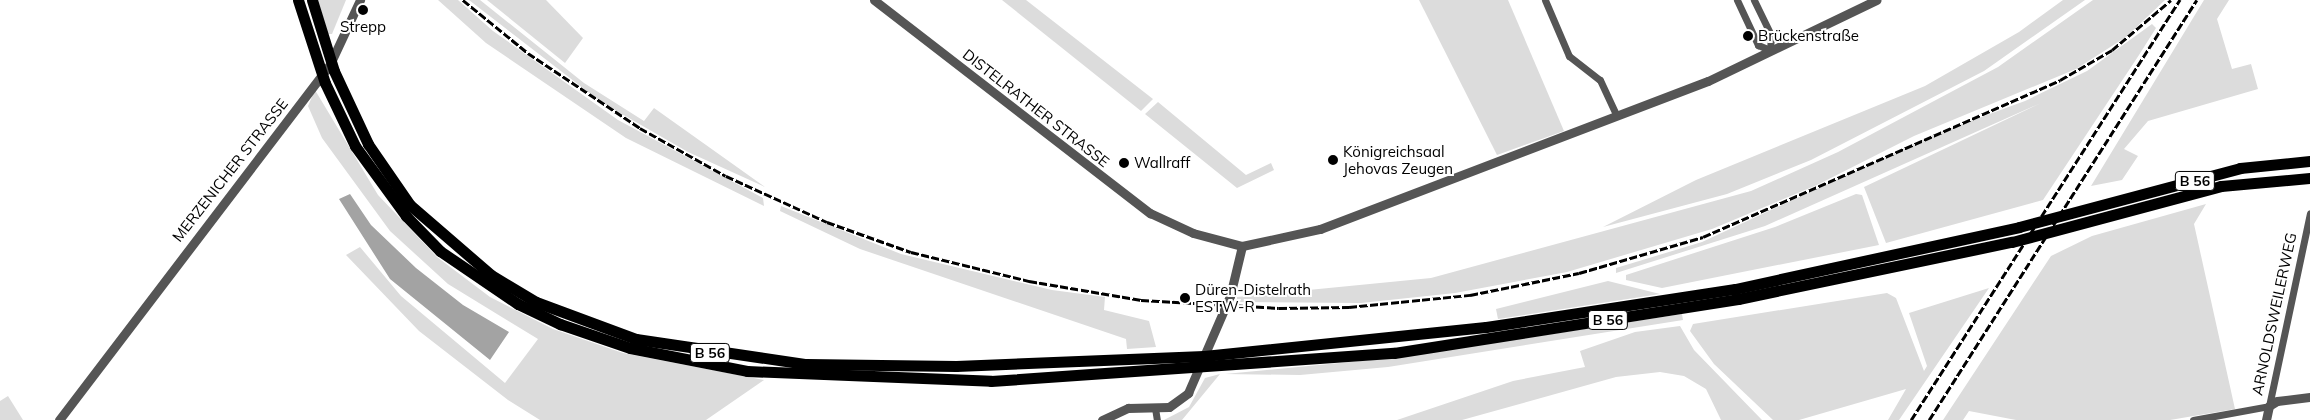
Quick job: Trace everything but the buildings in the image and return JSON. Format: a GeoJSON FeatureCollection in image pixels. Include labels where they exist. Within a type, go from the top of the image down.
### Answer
{"type":"FeatureCollection","features":[{"type":"Feature","properties":{"kind":"main road","name":"B 56"},"geometry":{"type":"LineString","coordinates":[[298,0],[325,83],[355,146],[406,216],[440,250],[518,304],[595,337],[682,361],[824,377],[992,381],[1199,369],[1394,353],[1738,299],[2012,242],[2074,227],[2221,186],[2310,178]]}},
{"type":"Feature","properties":{"kind":"main road","name":"B 56"},"geometry":{"type":"LineString","coordinates":[[312,0],[334,71],[368,144],[410,204],[491,275],[536,302],[592,325],[683,349],[806,364],[956,366],[1204,356],[1394,340],[1735,289],[2019,227],[2240,168],[2310,161]]}},
{"type":"Feature","properties":{"kind":"street","name":"MERZENICHER STRASSE"},"geometry":{"type":"LineString","coordinates":[[60,420],[109,349],[330,64],[360,0]]}},
{"type":"Feature","properties":{"kind":"street","name":"DISTELRATHER STRASSE"},"geometry":{"type":"LineString","coordinates":[[874,0],[1150,213],[1193,233],[1242,246]]}},
{"type":"Feature","properties":{"kind":"street"},"geometry":{"type":"LineString","coordinates":[[1545,0],[1569,56],[1600,80],[1616,116]]}},
{"type":"Feature","properties":{"kind":"street"},"geometry":{"type":"LineString","coordinates":[[1736,0],[1758,45],[1770,50]]}},
{"type":"Feature","properties":{"kind":"street"},"geometry":{"type":"LineString","coordinates":[[1754,0],[1771,34],[1770,50]]}},
{"type":"Feature","properties":{"kind":"street"},"geometry":{"type":"LineString","coordinates":[[1102,420],[1128,408],[1155,408],[1178,403],[1199,369],[1235,280],[1242,246],[1320,229],[1616,116],[1726,73],[1770,50],[1802,38],[1876,0]]}},
{"type":"Feature","properties":{"kind":"street","name":"ARNOLDSWEILERWEG"},"geometry":{"type":"LineString","coordinates":[[2266,420],[2310,213]]}},
{"type":"Feature","properties":{"kind":"street"},"geometry":{"type":"LineString","coordinates":[[2193,420],[2310,397]]}},
{"type":"Feature","properties":{"kind":"street"},"geometry":{"type":"LineString","coordinates":[[1155,408],[1157,420]]}},
{"type":"Feature","properties":{"kind":"shaded area"},"geometry":{"type":"Polygon","coordinates":[[[318,0],[346,0],[332,34],[328,34],[318,0]]]}},
{"type":"Feature","properties":{"kind":"shaded area"},"geometry":{"type":"Polygon","coordinates":[[[438,0],[458,0],[493,31],[618,120],[763,198],[764,206],[626,138],[486,43],[438,0]]]}},
{"type":"Feature","properties":{"kind":"shaded area"},"geometry":{"type":"Polygon","coordinates":[[[469,0],[480,0],[584,83],[644,121],[654,108],[765,187],[688,152],[601,102],[469,0]]]}},
{"type":"Feature","properties":{"kind":"shaded area"},"geometry":{"type":"Polygon","coordinates":[[[487,0],[546,0],[583,38],[565,63],[487,0]]]}},
{"type":"Feature","properties":{"kind":"shaded area"},"geometry":{"type":"Polygon","coordinates":[[[1002,0],[1026,0],[1153,99],[1141,111],[1002,0]]]}},
{"type":"Feature","properties":{"kind":"shaded area"},"geometry":{"type":"Polygon","coordinates":[[[1419,0],[1508,0],[1564,131],[1497,155],[1419,0]]]}},
{"type":"Feature","properties":{"kind":"shaded area"},"geometry":{"type":"Polygon","coordinates":[[[2063,0],[2085,0],[1984,71],[1811,160],[1727,194],[1603,227],[1696,180],[1925,86],[2019,32],[2063,0]]]}},
{"type":"Feature","properties":{"kind":"shaded area"},"geometry":{"type":"Polygon","coordinates":[[[2093,0],[2165,0],[2126,37],[2076,69],[1914,136],[1817,185],[1712,229],[1567,272],[1455,293],[1361,303],[1237,302],[1237,297],[1431,278],[1751,191],[1838,152],[1998,67],[2093,0]]]}},
{"type":"Feature","properties":{"kind":"shaded area"},"geometry":{"type":"Polygon","coordinates":[[[2204,0],[2229,0],[2217,19],[2232,69],[2251,64],[2258,89],[2148,121],[2124,149],[2138,156],[2122,180],[2091,186],[2204,0]]]}},
{"type":"Feature","properties":{"kind":"shaded area"},"geometry":{"type":"Polygon","coordinates":[[[2152,24],[2156,28],[2043,200],[1886,243],[1864,187],[2041,103],[1765,226],[1616,273],[1616,268],[1702,242],[1935,134],[2025,101],[2087,71],[2152,24]]]}},
{"type":"Feature","properties":{"kind":"shaded area"},"geometry":{"type":"Polygon","coordinates":[[[315,90],[378,195],[437,257],[490,297],[553,329],[623,353],[764,380],[706,420],[540,420],[508,400],[419,331],[346,255],[360,247],[401,296],[505,383],[538,339],[448,284],[390,231],[322,138],[308,106],[315,90]]]}},
{"type":"Feature","properties":{"kind":"shaded area"},"geometry":{"type":"Polygon","coordinates":[[[1158,102],[1246,175],[1271,163],[1274,170],[1237,188],[1145,114],[1158,102]]]}},
{"type":"Feature","properties":{"kind":"shaded area"},"geometry":{"type":"Polygon","coordinates":[[[350,194],[371,225],[416,268],[463,305],[509,332],[490,360],[390,279],[339,199],[350,194]]]}},
{"type":"Feature","properties":{"kind":"shaded area"},"geometry":{"type":"Polygon","coordinates":[[[1856,194],[1862,195],[1879,245],[1662,288],[1626,280],[1626,275],[1775,227],[1856,194]]]}},
{"type":"Feature","properties":{"kind":"shaded area"},"geometry":{"type":"Polygon","coordinates":[[[2206,204],[2194,224],[2235,409],[2170,420],[2016,420],[1969,411],[1963,420],[1943,420],[2051,256],[2092,236],[2206,204]]]}},
{"type":"Feature","properties":{"kind":"shaded area"},"geometry":{"type":"Polygon","coordinates":[[[781,206],[901,254],[1052,290],[1105,297],[1104,310],[1149,321],[1156,347],[1127,349],[1126,339],[860,249],[780,211],[781,206]]]}},
{"type":"Feature","properties":{"kind":"shaded area"},"geometry":{"type":"Polygon","coordinates":[[[1608,281],[1660,294],[1498,319],[1496,309],[1608,281]]]}},
{"type":"Feature","properties":{"kind":"shaded area"},"geometry":{"type":"Polygon","coordinates":[[[1989,288],[1899,420],[1888,420],[1906,389],[1799,420],[1773,420],[1714,364],[1690,331],[1693,324],[1887,293],[1896,298],[1924,371],[1927,366],[1909,313],[1989,288]]]}},
{"type":"Feature","properties":{"kind":"shaded area"},"geometry":{"type":"Polygon","coordinates":[[[1682,314],[1683,320],[1388,367],[1300,375],[1225,374],[1401,357],[1682,314]]]}},
{"type":"Feature","properties":{"kind":"shaded area"},"geometry":{"type":"Polygon","coordinates":[[[1680,326],[1694,350],[1762,420],[1721,420],[1706,389],[1684,376],[1660,372],[1616,377],[1462,420],[1397,420],[1513,381],[1585,367],[1580,351],[1635,332],[1680,326]]]}},
{"type":"Feature","properties":{"kind":"shaded area"},"geometry":{"type":"Polygon","coordinates":[[[1220,374],[1182,420],[1164,420],[1189,407],[1205,378],[1220,374]]]}},
{"type":"Feature","properties":{"kind":"shaded area"},"geometry":{"type":"Polygon","coordinates":[[[8,396],[23,420],[0,420],[0,401],[8,396]]]}},
{"type":"Feature","properties":{"kind":"railway"},"geometry":{"type":"LineString","coordinates":[[463,0],[528,53],[640,128],[726,176],[827,222],[911,252],[1029,281],[1141,300],[1279,308],[1349,307],[1470,295],[1579,273],[1703,237],[2060,80],[2112,50],[2171,0]]}},
{"type":"Feature","properties":{"kind":"railway"},"geometry":{"type":"LineString","coordinates":[[1911,420],[2180,0]]}},
{"type":"Feature","properties":{"kind":"railway"},"geometry":{"type":"LineString","coordinates":[[1929,420],[2197,0]]}},
{"type":"Feature","properties":{"kind":"place","name":"Strepp"},"geometry":{"type":"Point","coordinates":[363,10]}},
{"type":"Feature","properties":{"kind":"place","name":"Brückenstraße"},"geometry":{"type":"Point","coordinates":[1748,36]}},
{"type":"Feature","properties":{"kind":"place","name":"Königreichsaal Jehovas Zeugen"},"geometry":{"type":"Point","coordinates":[1333,160]}},
{"type":"Feature","properties":{"kind":"place","name":"Wallraff"},"geometry":{"type":"Point","coordinates":[1124,163]}},
{"type":"Feature","properties":{"kind":"place","name":"Düren-Distelrath ESTW-R"},"geometry":{"type":"Point","coordinates":[1185,298]}}]}
